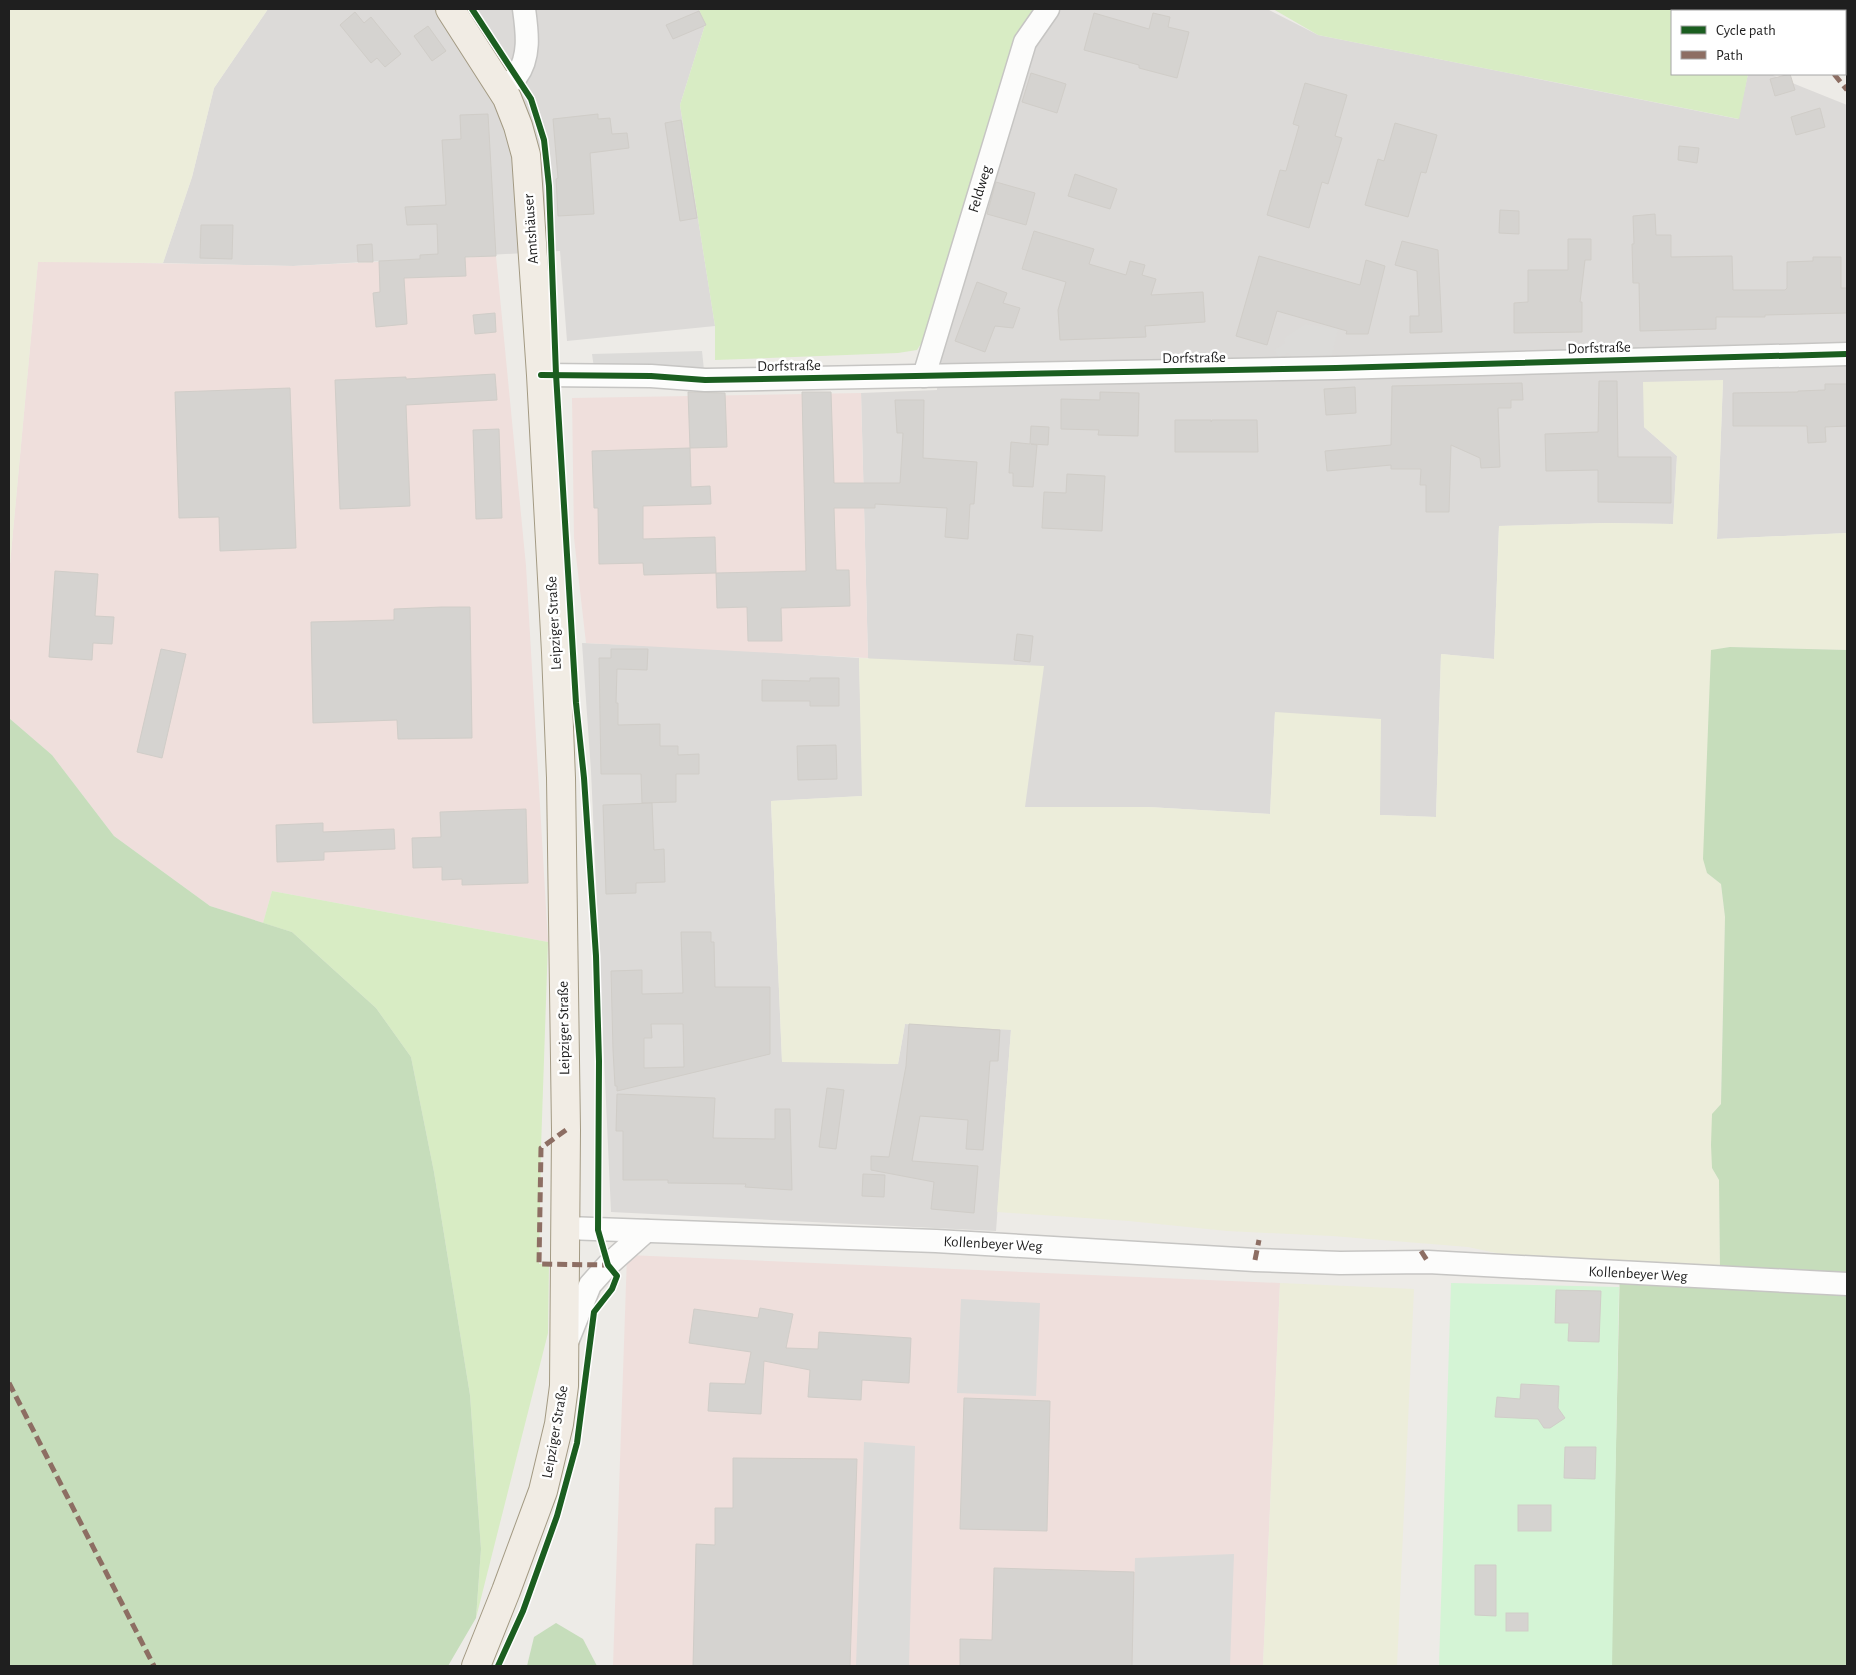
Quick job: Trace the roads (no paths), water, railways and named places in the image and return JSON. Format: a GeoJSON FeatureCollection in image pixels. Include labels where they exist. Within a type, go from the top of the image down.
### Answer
{"type":"FeatureCollection","features":[{"type":"Feature","properties":{"kind":"main road","name":"Amtshäuser"},"geometry":{"type":"LineString","coordinates":[[450,9],[501,89],[518,126],[526,155],[541,375]]}},
{"type":"Feature","properties":{"kind":"main road","name":"Leipziger Straße"},"geometry":{"type":"LineString","coordinates":[[476,1666],[544,1491],[559,1424],[564,1386],[566,1346],[566,1130],[561,778],[541,375]]}},
{"type":"Feature","properties":{"kind":"street"},"geometry":{"type":"LineString","coordinates":[[501,89],[516,77],[525,58],[528,41],[524,9]]}},
{"type":"Feature","properties":{"kind":"street","name":"Feldweg"},"geometry":{"type":"LineString","coordinates":[[924,376],[1025,42],[1048,9]]}},
{"type":"Feature","properties":{"kind":"street","name":"Dorfstraße"},"geometry":{"type":"LineString","coordinates":[[541,375],[651,376],[705,380],[1336,368],[1847,354]]}},
{"type":"Feature","properties":{"kind":"street","name":"Kollenbeyer Weg"},"geometry":{"type":"LineString","coordinates":[[566,1228],[936,1241],[1255,1260],[1340,1263],[1428,1262],[1847,1284]]}},
{"type":"Feature","properties":{"kind":"street"},"geometry":{"type":"LineString","coordinates":[[566,1346],[590,1285],[608,1265],[646,1231]]}}]}
